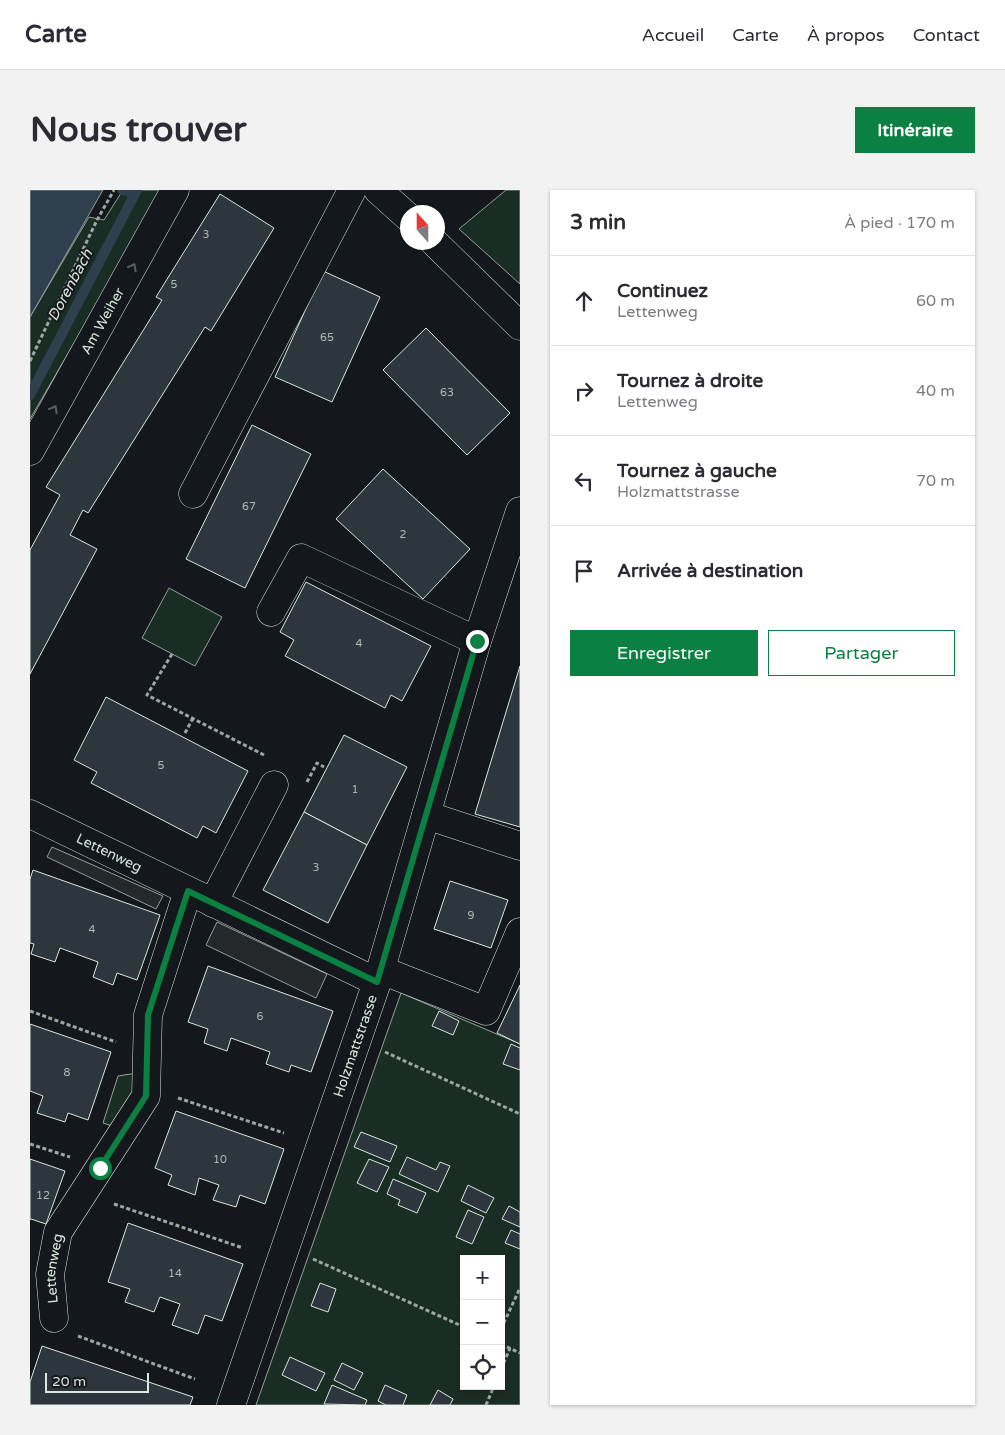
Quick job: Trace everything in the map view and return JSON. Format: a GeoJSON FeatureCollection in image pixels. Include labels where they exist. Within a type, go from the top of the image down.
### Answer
{"type":"FeatureCollection","features":[{"type":"Feature","properties":{"kind":"street","name":"Am Weiher"},"geometry":{"type":"LineString","coordinates":[[30,451],[175,190]]}},
{"type":"Feature","properties":{"kind":"street"},"geometry":{"type":"LineString","coordinates":[[193,494],[352,190]]}},
{"type":"Feature","properties":{"kind":"street"},"geometry":{"type":"LineString","coordinates":[[378,190],[400,210]]}},
{"type":"Feature","properties":{"kind":"street"},"geometry":{"type":"LineString","coordinates":[[442,250],[520,326]]}},
{"type":"Feature","properties":{"kind":"street","name":"Holzmattstrasse"},"geometry":{"type":"LineString","coordinates":[[231,1405],[379,976],[477,641],[520,511]]}},
{"type":"Feature","properties":{"kind":"street"},"geometry":{"type":"LineString","coordinates":[[271,612],[300,558],[477,641]]}},
{"type":"Feature","properties":{"kind":"street"},"geometry":{"type":"LineString","coordinates":[[213,903],[274,785]]}},
{"type":"Feature","properties":{"kind":"street","name":"Lettenweg"},"geometry":{"type":"LineString","coordinates":[[30,814],[213,903],[379,976],[486,1011],[520,932]]}},
{"type":"Feature","properties":{"kind":"street"},"geometry":{"type":"LineString","coordinates":[[426,816],[520,846]]}},
{"type":"Feature","properties":{"kind":"street","name":"Lettenweg"},"geometry":{"type":"LineString","coordinates":[[54,1318],[50,1274],[58,1232],[146,1096],[148,1015],[188,891]]}},
{"type":"Feature","properties":{"kind":"path"},"geometry":{"type":"LineString","coordinates":[[30,361],[97,220],[114,190]]}},
{"type":"Feature","properties":{"kind":"path"},"geometry":{"type":"LineString","coordinates":[[172,654],[147,695],[269,757]]}},
{"type":"Feature","properties":{"kind":"path"},"geometry":{"type":"LineString","coordinates":[[185,733],[193,718]]}},
{"type":"Feature","properties":{"kind":"path"},"geometry":{"type":"LineString","coordinates":[[317,763],[324,767]]}},
{"type":"Feature","properties":{"kind":"path"},"geometry":{"type":"LineString","coordinates":[[30,1012],[147,1054]]}},
{"type":"Feature","properties":{"kind":"path"},"geometry":{"type":"LineString","coordinates":[[356,1042],[381,1050],[520,1114]]}},
{"type":"Feature","properties":{"kind":"path"},"geometry":{"type":"LineString","coordinates":[[146,1088],[284,1133]]}},
{"type":"Feature","properties":{"kind":"path"},"geometry":{"type":"LineString","coordinates":[[30,1144],[100,1168]]}},
{"type":"Feature","properties":{"kind":"path"},"geometry":{"type":"LineString","coordinates":[[83,1194],[243,1248]]}},
{"type":"Feature","properties":{"kind":"path"},"geometry":{"type":"LineString","coordinates":[[286,1245],[460,1326]]}},
{"type":"Feature","properties":{"kind":"path"},"geometry":{"type":"LineString","coordinates":[[505,1320],[520,1288]]}},
{"type":"Feature","properties":{"kind":"path"},"geometry":{"type":"LineString","coordinates":[[54,1318],[78,1336],[195,1379]]}},
{"type":"Feature","properties":{"kind":"path"},"geometry":{"type":"LineString","coordinates":[[503,1345],[520,1353]]}},
{"type":"Feature","properties":{"kind":"path"},"geometry":{"type":"LineString","coordinates":[[505,1360],[510,1348]]}},
{"type":"Feature","properties":{"kind":"path"},"geometry":{"type":"LineString","coordinates":[[486,1405],[492,1390]]}},
{"type":"Feature","properties":{"kind":"green space"},"geometry":{"type":"Polygon","coordinates":[[[123,190],[163,190],[30,419],[30,317],[89,217],[104,220],[123,190]]]}},
{"type":"Feature","properties":{"kind":"green space"},"geometry":{"type":"Polygon","coordinates":[[[506,190],[520,190],[520,284],[459,229],[506,190]]]}},
{"type":"Feature","properties":{"kind":"green space"},"geometry":{"type":"Polygon","coordinates":[[[169,588],[222,617],[195,666],[142,638],[169,588]]]}},
{"type":"Feature","properties":{"kind":"green space"},"geometry":{"type":"Polygon","coordinates":[[[401,993],[520,1044],[520,1405],[256,1405],[401,993]]]}},
{"type":"Feature","properties":{"kind":"green space"},"geometry":{"type":"Polygon","coordinates":[[[137,1073],[140,1094],[118,1128],[103,1123],[118,1076],[137,1073]]]}},
{"type":"Feature","properties":{"kind":"shaded area"},"geometry":{"type":"Polygon","coordinates":[[[52,847],[163,896],[156,909],[47,857],[52,847]]]}},
{"type":"Feature","properties":{"kind":"shaded area"},"geometry":{"type":"Polygon","coordinates":[[[217,922],[327,974],[316,998],[206,945],[217,922]]]}},
{"type":"Feature","properties":{"kind":"water"},"geometry":{"type":"Polygon","coordinates":[[[30,190],[103,190],[30,317],[30,190]]]}},
{"type":"Feature","properties":{"kind":"building"},"geometry":{"type":"Polygon","coordinates":[[[220,194],[274,228],[211,331],[205,327],[88,513],[83,510],[70,535],[97,549],[30,674],[30,550],[60,495],[46,487],[162,300],[156,297],[220,194]]]}},
{"type":"Feature","properties":{"kind":"building"},"geometry":{"type":"Polygon","coordinates":[[[323,271],[380,297],[332,402],[275,377],[323,271]]]}},
{"type":"Feature","properties":{"kind":"building"},"geometry":{"type":"Polygon","coordinates":[[[426,328],[510,413],[467,455],[383,370],[426,328]]]}},
{"type":"Feature","properties":{"kind":"building"},"geometry":{"type":"Polygon","coordinates":[[[252,425],[311,454],[245,588],[186,559],[252,425]]]}},
{"type":"Feature","properties":{"kind":"building"},"geometry":{"type":"Polygon","coordinates":[[[383,469],[470,549],[423,599],[336,519],[383,469]]]}},
{"type":"Feature","properties":{"kind":"building"},"geometry":{"type":"Polygon","coordinates":[[[306,582],[431,646],[402,701],[391,695],[385,708],[285,656],[294,640],[280,632],[306,582]]]}},
{"type":"Feature","properties":{"kind":"building"},"geometry":{"type":"Polygon","coordinates":[[[520,666],[520,827],[475,814],[520,666]]]}},
{"type":"Feature","properties":{"kind":"building"},"geometry":{"type":"Polygon","coordinates":[[[106,697],[248,771],[216,833],[203,826],[197,838],[91,783],[97,772],[74,760],[106,697]]]}},
{"type":"Feature","properties":{"kind":"building"},"geometry":{"type":"Polygon","coordinates":[[[344,735],[407,767],[367,845],[304,812],[344,735]]]}},
{"type":"Feature","properties":{"kind":"building"},"geometry":{"type":"Polygon","coordinates":[[[304,812],[367,845],[328,923],[263,890],[304,812]]]}},
{"type":"Feature","properties":{"kind":"building"},"geometry":{"type":"Polygon","coordinates":[[[33,870],[160,915],[137,980],[117,973],[113,985],[93,977],[98,962],[60,948],[55,962],[31,954],[34,944],[30,943],[30,879],[33,870]]]}},
{"type":"Feature","properties":{"kind":"building"},"geometry":{"type":"Polygon","coordinates":[[[450,881],[508,900],[491,948],[434,929],[450,881]]]}},
{"type":"Feature","properties":{"kind":"building"},"geometry":{"type":"Polygon","coordinates":[[[208,966],[333,1011],[311,1072],[291,1065],[289,1072],[266,1064],[270,1052],[231,1038],[227,1051],[204,1043],[208,1029],[188,1022],[208,966]]]}},
{"type":"Feature","properties":{"kind":"building"},"geometry":{"type":"Polygon","coordinates":[[[520,985],[520,1044],[497,1033],[520,985]]]}},
{"type":"Feature","properties":{"kind":"building"},"geometry":{"type":"Polygon","coordinates":[[[439,1011],[459,1021],[453,1035],[432,1026],[439,1011]]]}},
{"type":"Feature","properties":{"kind":"building"},"geometry":{"type":"Polygon","coordinates":[[[30,1024],[111,1052],[88,1120],[68,1113],[65,1122],[37,1113],[43,1096],[30,1091],[30,1024]]]}},
{"type":"Feature","properties":{"kind":"building"},"geometry":{"type":"Polygon","coordinates":[[[511,1044],[520,1048],[520,1070],[503,1064],[511,1044]]]}},
{"type":"Feature","properties":{"kind":"building"},"geometry":{"type":"Polygon","coordinates":[[[176,1111],[284,1149],[265,1204],[240,1195],[236,1207],[213,1200],[219,1185],[199,1178],[195,1195],[168,1185],[172,1175],[155,1168],[176,1111]]]}},
{"type":"Feature","properties":{"kind":"building"},"geometry":{"type":"Polygon","coordinates":[[[361,1132],[397,1146],[390,1162],[354,1147],[361,1132]]]}},
{"type":"Feature","properties":{"kind":"building"},"geometry":{"type":"Polygon","coordinates":[[[407,1157],[436,1170],[440,1162],[450,1166],[438,1192],[399,1174],[407,1157]]]}},
{"type":"Feature","properties":{"kind":"building"},"geometry":{"type":"Polygon","coordinates":[[[30,1159],[65,1171],[46,1224],[30,1220],[30,1159]]]}},
{"type":"Feature","properties":{"kind":"building"},"geometry":{"type":"Polygon","coordinates":[[[369,1159],[389,1167],[377,1192],[357,1183],[369,1159]]]}},
{"type":"Feature","properties":{"kind":"building"},"geometry":{"type":"Polygon","coordinates":[[[393,1179],[426,1193],[417,1213],[398,1205],[400,1200],[387,1194],[393,1179]]]}},
{"type":"Feature","properties":{"kind":"building"},"geometry":{"type":"Polygon","coordinates":[[[468,1185],[494,1198],[486,1213],[461,1201],[468,1185]]]}},
{"type":"Feature","properties":{"kind":"building"},"geometry":{"type":"Polygon","coordinates":[[[509,1206],[520,1212],[520,1227],[502,1219],[509,1206]]]}},
{"type":"Feature","properties":{"kind":"building"},"geometry":{"type":"Polygon","coordinates":[[[468,1210],[484,1217],[472,1244],[456,1237],[468,1210]]]}},
{"type":"Feature","properties":{"kind":"building"},"geometry":{"type":"Polygon","coordinates":[[[128,1223],[243,1264],[222,1321],[205,1315],[198,1334],[172,1325],[180,1304],[160,1297],[154,1312],[125,1302],[130,1289],[108,1282],[128,1223]]]}},
{"type":"Feature","properties":{"kind":"building"},"geometry":{"type":"Polygon","coordinates":[[[511,1230],[520,1234],[520,1249],[505,1243],[511,1230]]]}},
{"type":"Feature","properties":{"kind":"building"},"geometry":{"type":"Polygon","coordinates":[[[320,1283],[336,1289],[328,1312],[311,1306],[320,1283]]]}},
{"type":"Feature","properties":{"kind":"building"},"geometry":{"type":"Polygon","coordinates":[[[42,1346],[193,1397],[190,1405],[30,1405],[30,1382],[42,1346]]]}},
{"type":"Feature","properties":{"kind":"building"},"geometry":{"type":"Polygon","coordinates":[[[290,1357],[325,1373],[316,1391],[282,1375],[290,1357]]]}},
{"type":"Feature","properties":{"kind":"building"},"geometry":{"type":"Polygon","coordinates":[[[342,1363],[363,1373],[354,1390],[334,1380],[342,1363]]]}},
{"type":"Feature","properties":{"kind":"building"},"geometry":{"type":"Polygon","coordinates":[[[332,1385],[367,1400],[365,1405],[324,1404],[332,1385]]]}},
{"type":"Feature","properties":{"kind":"building"},"geometry":{"type":"Polygon","coordinates":[[[385,1385],[407,1395],[403,1405],[386,1405],[378,1401],[385,1385]]]}},
{"type":"Feature","properties":{"kind":"building"},"geometry":{"type":"Polygon","coordinates":[[[438,1390],[453,1399],[450,1405],[430,1405],[438,1390]]]}},
{"type":"Feature","properties":{"kind":"waterway"},"geometry":{"type":"LineString","coordinates":[[122,190],[134,193]]}},
{"type":"Feature","properties":{"kind":"waterway","name":"Dorenbach"},"geometry":{"type":"LineString","coordinates":[[30,395],[137,190]]}},
{"type":"Feature","properties":{"kind":"route"},"geometry":{"type":"LineString","coordinates":[[100,1168],[146,1096],[148,1015],[188,891],[377,982],[477,641]]}}]}
